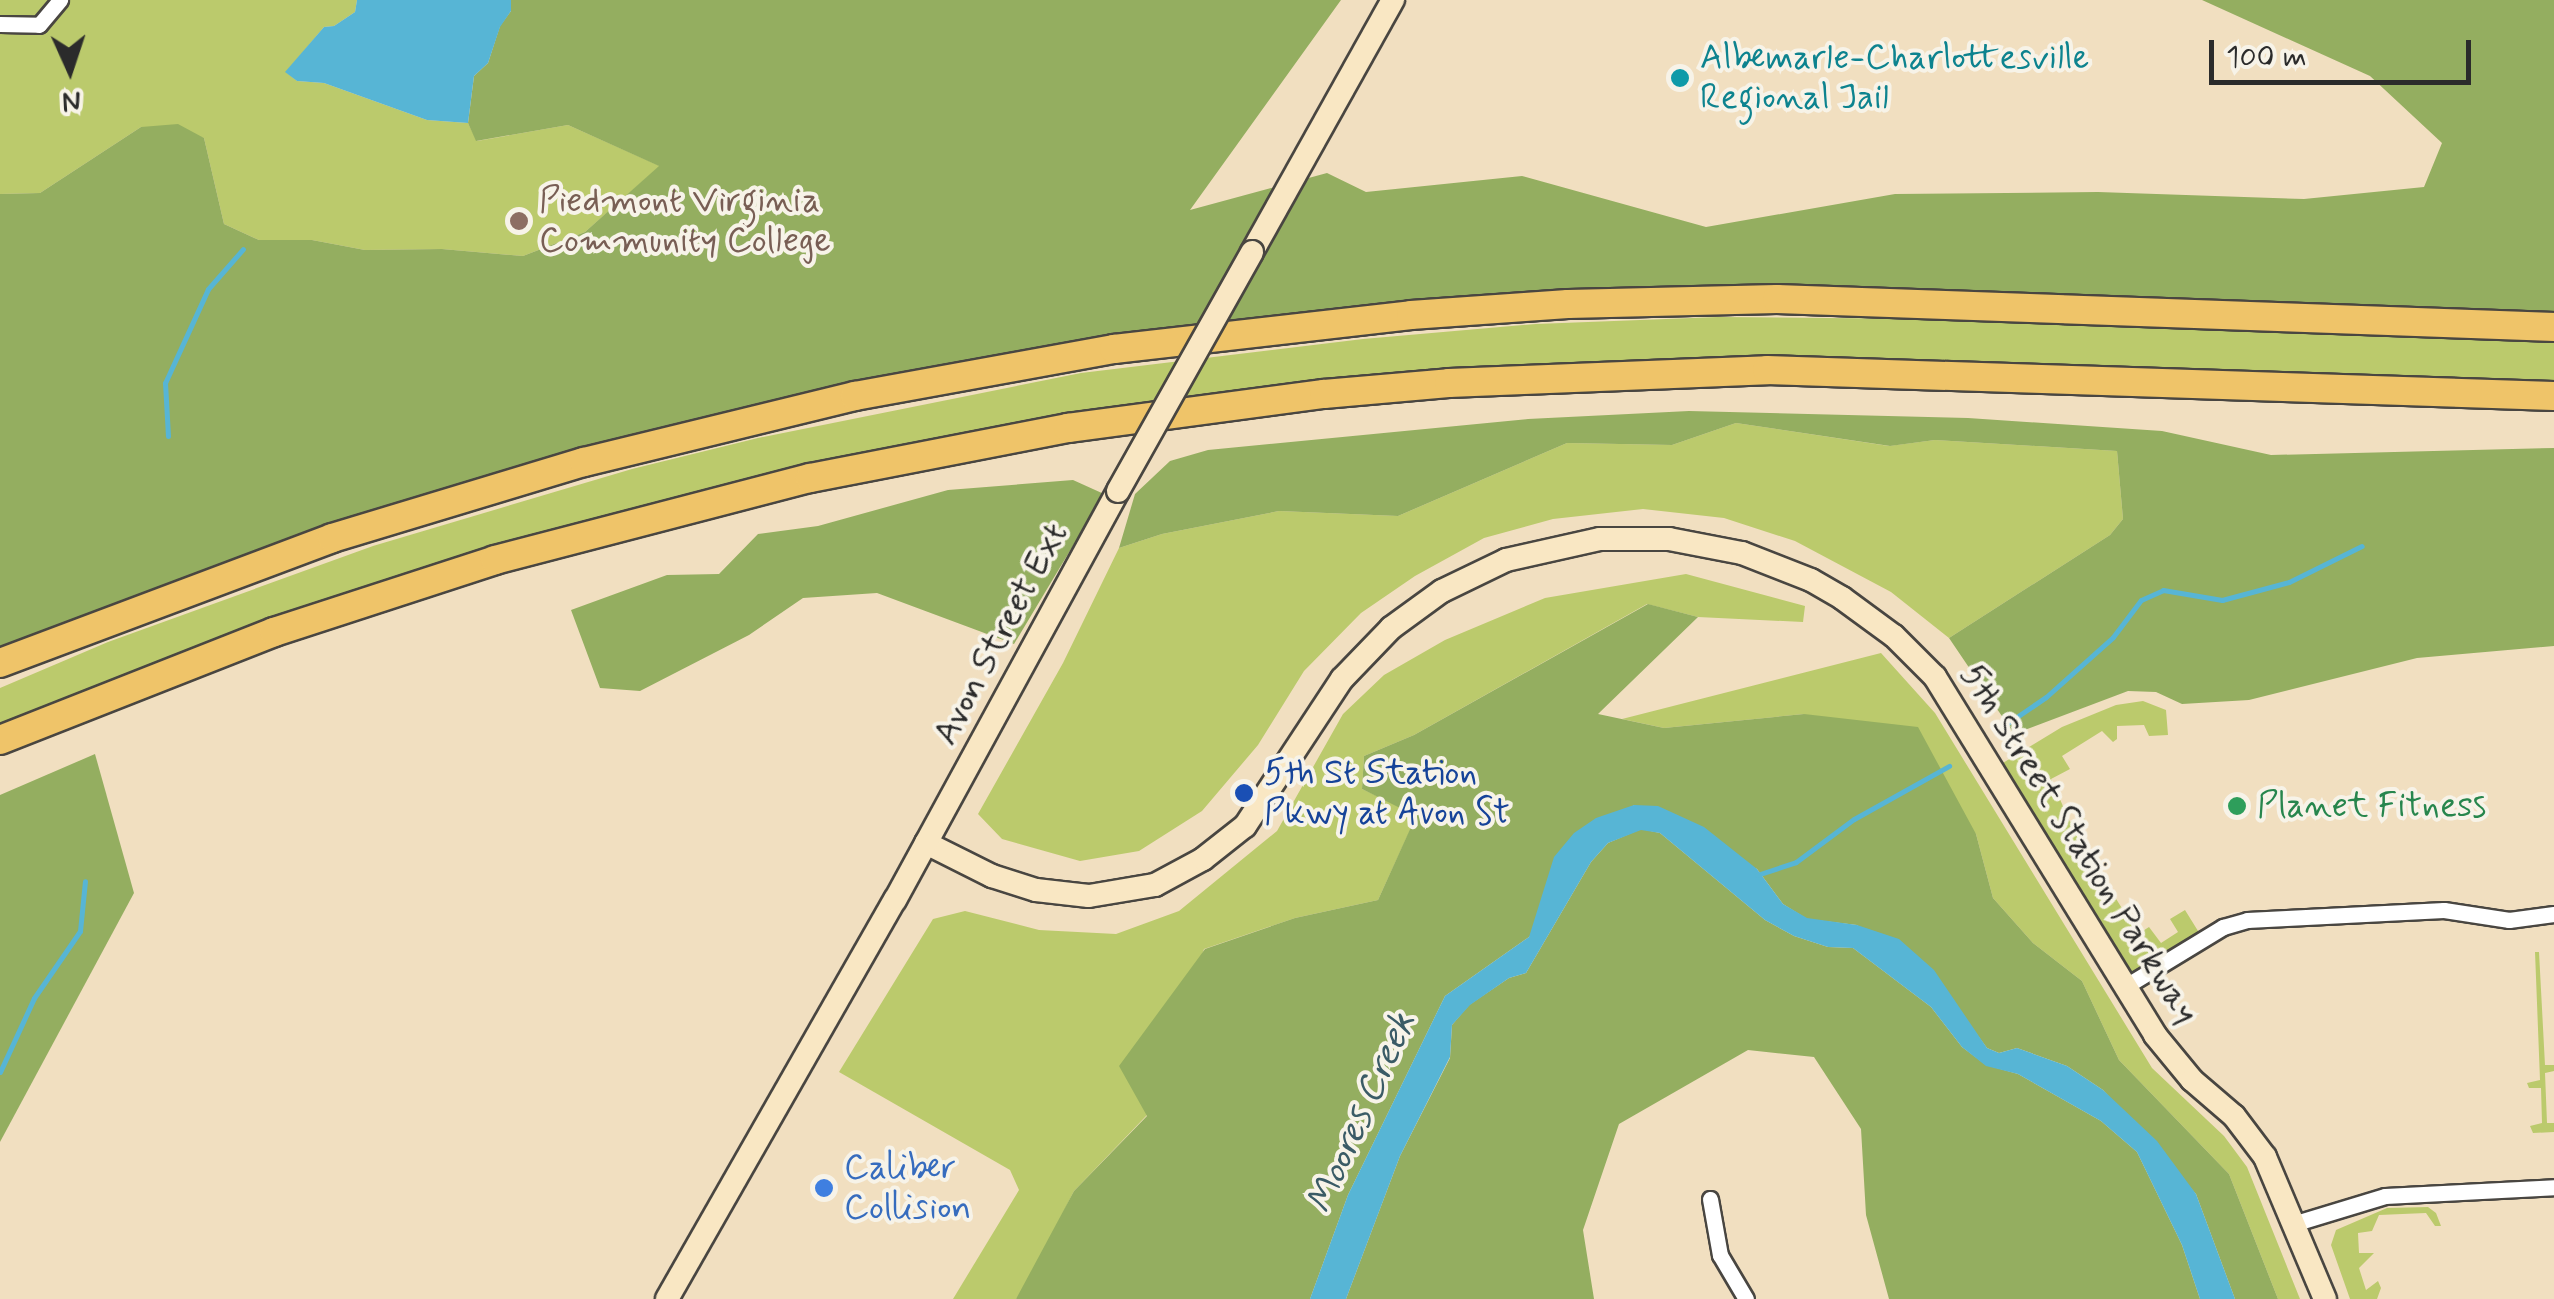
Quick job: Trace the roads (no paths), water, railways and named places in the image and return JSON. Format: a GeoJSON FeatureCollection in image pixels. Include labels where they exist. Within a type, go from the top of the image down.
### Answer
{"type":"FeatureCollection","features":[{"type":"Feature","properties":{"kind":"highway"},"geometry":{"type":"LineString","coordinates":[[0,663],[332,538],[513,482],[697,432],[855,396],[1114,349],[1411,315],[1568,304],[1777,299],[2554,327]]}},
{"type":"Feature","properties":{"kind":"highway"},"geometry":{"type":"LineString","coordinates":[[0,740],[274,632],[495,560],[810,478],[1068,428],[1448,383],[1749,370],[1910,372],[2554,396]]}},
{"type":"Feature","properties":{"kind":"street"},"geometry":{"type":"LineString","coordinates":[[0,24],[15,28],[39,25],[60,0]]}},
{"type":"Feature","properties":{"kind":"street","name":"Avon Street Ext"},"geometry":{"type":"LineString","coordinates":[[666,1299],[926,843],[1393,0]]}},
{"type":"Feature","properties":{"kind":"street","name":"5th Street Station Parkway"},"geometry":{"type":"LineString","coordinates":[[926,843],[992,876],[1036,890],[1089,896],[1156,885],[1203,860],[1245,826],[1342,679],[1391,628],[1418,607],[1478,572],[1537,551],[1600,539],[1669,539],[1742,553],[1811,580],[1870,617],[1906,648],[1955,706],[2174,1060],[2251,1136],[2280,1184],[2325,1299]]}},
{"type":"Feature","properties":{"kind":"street"},"geometry":{"type":"LineString","coordinates":[[2126,986],[2223,927],[2247,920],[2444,910],[2509,920],[2554,914]]}},
{"type":"Feature","properties":{"kind":"street"},"geometry":{"type":"LineString","coordinates":[[2296,1224],[2385,1196],[2554,1187]]}},
{"type":"Feature","properties":{"kind":"street"},"geometry":{"type":"LineString","coordinates":[[1710,1199],[1720,1255],[1746,1299]]}},
{"type":"Feature","properties":{"kind":"water"},"geometry":{"type":"Polygon","coordinates":[[[357,0],[511,0],[511,11],[500,27],[488,63],[474,76],[468,123],[427,120],[324,83],[297,81],[285,72],[324,27],[334,26],[355,12],[357,0]]]}},
{"type":"Feature","properties":{"kind":"water"},"geometry":{"type":"Polygon","coordinates":[[[1634,805],[1658,806],[1704,827],[1757,869],[1783,904],[1807,918],[1857,925],[1899,939],[1934,970],[1987,1048],[1999,1053],[2017,1048],[2067,1066],[2103,1090],[2157,1141],[2196,1194],[2235,1299],[2200,1299],[2182,1245],[2137,1152],[2101,1121],[2018,1074],[1986,1066],[1962,1047],[1931,1007],[1853,948],[1828,947],[1794,936],[1765,920],[1660,833],[1641,830],[1608,843],[1591,862],[1526,973],[1509,978],[1470,1005],[1452,1025],[1450,1057],[1400,1156],[1346,1299],[1310,1299],[1348,1195],[1445,996],[1529,937],[1554,857],[1574,833],[1596,818],[1634,805]]]}},
{"type":"Feature","properties":{"kind":"waterway"},"geometry":{"type":"LineString","coordinates":[[168,436],[165,383],[208,289],[243,249]]}},
{"type":"Feature","properties":{"kind":"waterway"},"geometry":{"type":"LineString","coordinates":[[2002,727],[2046,697],[2113,637],[2141,600],[2163,590],[2222,600],[2289,582],[2362,546]]}},
{"type":"Feature","properties":{"kind":"waterway"},"geometry":{"type":"LineString","coordinates":[[1757,875],[1796,862],[1854,819],[1949,766]]}},
{"type":"Feature","properties":{"kind":"waterway"},"geometry":{"type":"LineString","coordinates":[[0,1072],[34,998],[80,931],[85,881]]}},
{"type":"Feature","properties":{"kind":"place","name":"Albemarle-Charlottesville Regional Jail"},"geometry":{"type":"Point","coordinates":[1680,78]}},
{"type":"Feature","properties":{"kind":"place","name":"Piedmont Virginia Community College"},"geometry":{"type":"Point","coordinates":[519,221]}},
{"type":"Feature","properties":{"kind":"place","name":"5th St Station Pkwy at Avon St"},"geometry":{"type":"Point","coordinates":[1244,793]}},
{"type":"Feature","properties":{"kind":"place","name":"Planet Fitness"},"geometry":{"type":"Point","coordinates":[2237,806]}},
{"type":"Feature","properties":{"kind":"place","name":"Caliber Collision"},"geometry":{"type":"Point","coordinates":[824,1188]}},
{"type":"Feature","properties":{"kind":"water label","name":"Moores Creek"},"geometry":{"type":"Point","coordinates":[1362,1113]}}]}
